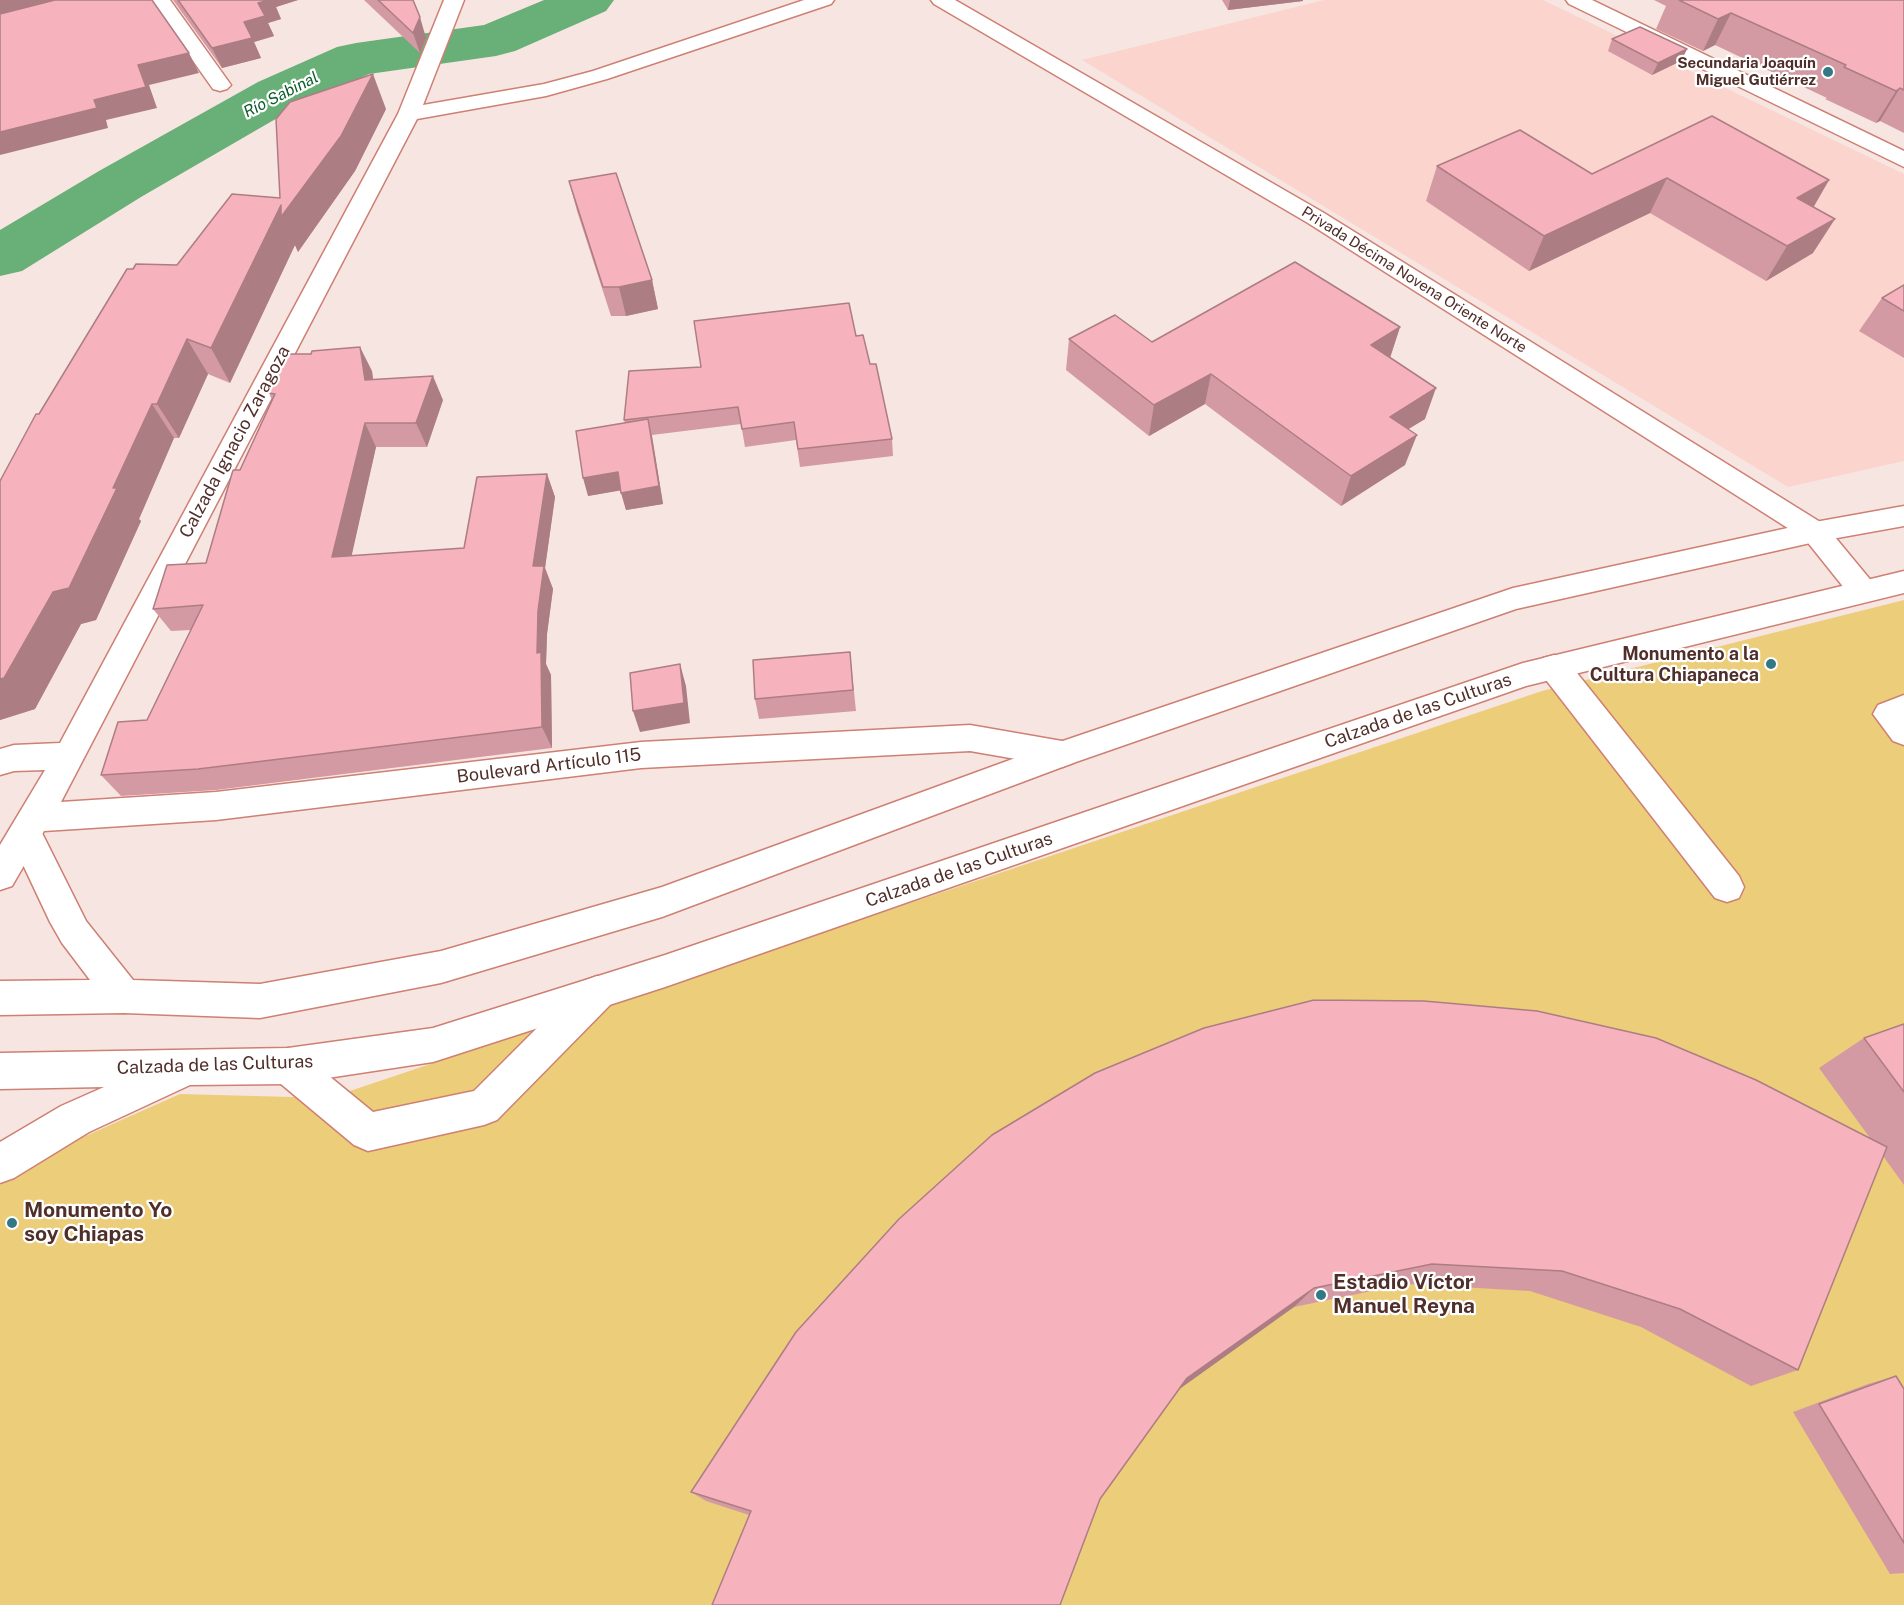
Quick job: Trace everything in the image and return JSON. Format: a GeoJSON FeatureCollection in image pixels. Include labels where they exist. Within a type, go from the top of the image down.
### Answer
{"type":"FeatureCollection","features":[{"type":"Feature","properties":{"kind":"street"},"geometry":{"type":"LineString","coordinates":[[160,0],[220,86]]}},
{"type":"Feature","properties":{"kind":"street"},"geometry":{"type":"LineString","coordinates":[[412,103],[546,90],[600,75],[824,0]]}},
{"type":"Feature","properties":{"kind":"street","name":"Privada Décima Novena Oriente Norte"},"geometry":{"type":"LineString","coordinates":[[941,0],[1316,218],[1815,532],[1863,591]]}},
{"type":"Feature","properties":{"kind":"street"},"geometry":{"type":"LineString","coordinates":[[1576,0],[1904,160]]}},
{"type":"Feature","properties":{"kind":"street","name":"Calzada Ignacio Zaragoza"},"geometry":{"type":"LineString","coordinates":[[0,875],[31,826],[69,756],[412,103],[451,8]]}},
{"type":"Feature","properties":{"kind":"street"},"geometry":{"type":"LineString","coordinates":[[0,998],[124,996],[260,1001],[441,967],[662,902],[1062,754],[1514,599],[1815,532],[1904,516]]}},
{"type":"Feature","properties":{"kind":"street","name":"Calzada de las Culturas"},"geometry":{"type":"LineString","coordinates":[[0,1071],[288,1066],[433,1045],[597,993],[1523,675],[1904,582]]}},
{"type":"Feature","properties":{"kind":"street"},"geometry":{"type":"LineString","coordinates":[[1554,667],[1727,887]]}},
{"type":"Feature","properties":{"kind":"street"},"geometry":{"type":"LineString","coordinates":[[1904,708],[1889,714],[1904,732]]}},
{"type":"Feature","properties":{"kind":"street","name":"Boulevard Artículo 115"},"geometry":{"type":"LineString","coordinates":[[31,826],[641,755],[970,738],[1062,754]]}},
{"type":"Feature","properties":{"kind":"street"},"geometry":{"type":"LineString","coordinates":[[0,762],[14,758],[69,756]]}},
{"type":"Feature","properties":{"kind":"street"},"geometry":{"type":"LineString","coordinates":[[31,826],[62,911],[74,932],[124,996]]}},
{"type":"Feature","properties":{"kind":"street"},"geometry":{"type":"LineString","coordinates":[[288,1066],[368,1131],[484,1107],[597,993]]}},
{"type":"Feature","properties":{"kind":"street"},"geometry":{"type":"LineString","coordinates":[[0,1164],[75,1119],[192,1067]]}},
{"type":"Feature","properties":{"kind":"shaded area"},"geometry":{"type":"Polygon","coordinates":[[[1324,0],[1543,0],[1904,174],[1904,461],[1788,487],[1082,60],[1324,0]]]}},
{"type":"Feature","properties":{"kind":"shaded area"},"geometry":{"type":"Polygon","coordinates":[[[1904,600],[1904,1605],[0,1605],[0,1185],[47,1153],[180,1094],[329,1098],[1542,691],[1904,600]]]}},
{"type":"Feature","properties":{"kind":"building"},"geometry":{"type":"Polygon","coordinates":[[[55,0],[152,0],[189,53],[138,65],[146,87],[94,100],[97,108],[0,132],[0,14],[55,0]]]}},
{"type":"Feature","properties":{"kind":"building"},"geometry":{"type":"Polygon","coordinates":[[[178,0],[269,0],[258,3],[265,16],[244,22],[252,38],[212,48],[178,0]]]}},
{"type":"Feature","properties":{"kind":"building"},"geometry":{"type":"Polygon","coordinates":[[[378,0],[413,0],[420,17],[413,33],[378,0]]]}},
{"type":"Feature","properties":{"kind":"building"},"geometry":{"type":"Polygon","coordinates":[[[1679,0],[1904,0],[1904,90],[1900,88],[1896,91],[1844,67],[1846,65],[1731,13],[1718,19],[1679,0]]]}},
{"type":"Feature","properties":{"kind":"building"},"geometry":{"type":"Polygon","coordinates":[[[1640,27],[1687,49],[1658,63],[1612,39],[1640,27]]]}},
{"type":"Feature","properties":{"kind":"building"},"geometry":{"type":"Polygon","coordinates":[[[373,74],[341,136],[281,217],[281,205],[211,348],[187,339],[157,404],[152,404],[113,488],[117,488],[69,588],[53,592],[4,678],[0,679],[0,481],[36,414],[39,414],[127,269],[133,269],[136,264],[177,265],[232,194],[280,198],[276,119],[290,102],[373,74]]]}},
{"type":"Feature","properties":{"kind":"building"},"geometry":{"type":"Polygon","coordinates":[[[1712,116],[1829,180],[1797,198],[1835,219],[1787,246],[1667,178],[1544,236],[1437,166],[1520,130],[1592,174],[1712,116]]]}},
{"type":"Feature","properties":{"kind":"building"},"geometry":{"type":"Polygon","coordinates":[[[616,173],[652,280],[619,287],[603,287],[569,181],[616,173]]]}},
{"type":"Feature","properties":{"kind":"building"},"geometry":{"type":"Polygon","coordinates":[[[1295,262],[1400,327],[1371,345],[1436,388],[1390,417],[1417,435],[1351,476],[1211,374],[1154,405],[1069,339],[1115,315],[1152,342],[1295,262]]]}},
{"type":"Feature","properties":{"kind":"building"},"geometry":{"type":"Polygon","coordinates":[[[1904,285],[1904,311],[1882,298],[1904,285]]]}},
{"type":"Feature","properties":{"kind":"building"},"geometry":{"type":"Polygon","coordinates":[[[849,303],[856,336],[863,335],[870,364],[876,364],[892,439],[798,449],[794,422],[742,429],[738,407],[624,420],[629,371],[701,367],[694,321],[849,303]]]}},
{"type":"Feature","properties":{"kind":"building"},"geometry":{"type":"Polygon","coordinates":[[[360,347],[365,380],[433,376],[416,423],[365,423],[332,557],[464,548],[477,477],[547,474],[533,566],[544,566],[538,611],[537,653],[541,652],[542,727],[198,769],[101,775],[118,722],[147,720],[203,605],[153,609],[167,565],[206,563],[233,470],[240,470],[275,394],[269,393],[287,354],[311,354],[312,351],[360,347]]]}},
{"type":"Feature","properties":{"kind":"building"},"geometry":{"type":"Polygon","coordinates":[[[648,419],[659,486],[621,493],[618,472],[583,478],[576,431],[648,419]]]}},
{"type":"Feature","properties":{"kind":"building"},"geometry":{"type":"Polygon","coordinates":[[[850,652],[853,690],[755,699],[753,660],[850,652]]]}},
{"type":"Feature","properties":{"kind":"building"},"geometry":{"type":"Polygon","coordinates":[[[680,664],[684,703],[633,711],[630,673],[680,664]]]}},
{"type":"Feature","properties":{"kind":"building"},"geometry":{"type":"Polygon","coordinates":[[[1314,1000],[1424,1001],[1537,1011],[1656,1038],[1756,1080],[1887,1147],[1798,1370],[1680,1309],[1562,1271],[1432,1264],[1314,1288],[1187,1378],[1100,1499],[1060,1605],[712,1605],[751,1511],[691,1492],[796,1332],[899,1219],[992,1135],[1095,1073],[1204,1028],[1314,1000]]]}},
{"type":"Feature","properties":{"kind":"building"},"geometry":{"type":"Polygon","coordinates":[[[1904,1024],[1904,1092],[1864,1038],[1904,1024]]]}},
{"type":"Feature","properties":{"kind":"building"},"geometry":{"type":"Polygon","coordinates":[[[1896,1376],[1904,1389],[1904,1543],[1819,1404],[1896,1376]]]}},
{"type":"Feature","properties":{"kind":"waterway","name":"Río Sabinal"},"geometry":{"type":"LineString","coordinates":[[0,257],[120,184],[278,94],[356,59],[496,40],[588,0]]}},
{"type":"Feature","properties":{"kind":"place","name":"Secundaria Joaquín Miguel Gutiérrez"},"geometry":{"type":"Point","coordinates":[1828,72]}},
{"type":"Feature","properties":{"kind":"place","name":"Monumento a la Cultura Chiapaneca"},"geometry":{"type":"Point","coordinates":[1771,664]}},
{"type":"Feature","properties":{"kind":"place","name":"Monumento Yo soy Chiapas"},"geometry":{"type":"Point","coordinates":[12,1223]}},
{"type":"Feature","properties":{"kind":"place","name":"Estadio Víctor Manuel Reyna"},"geometry":{"type":"Point","coordinates":[1321,1295]}}]}
